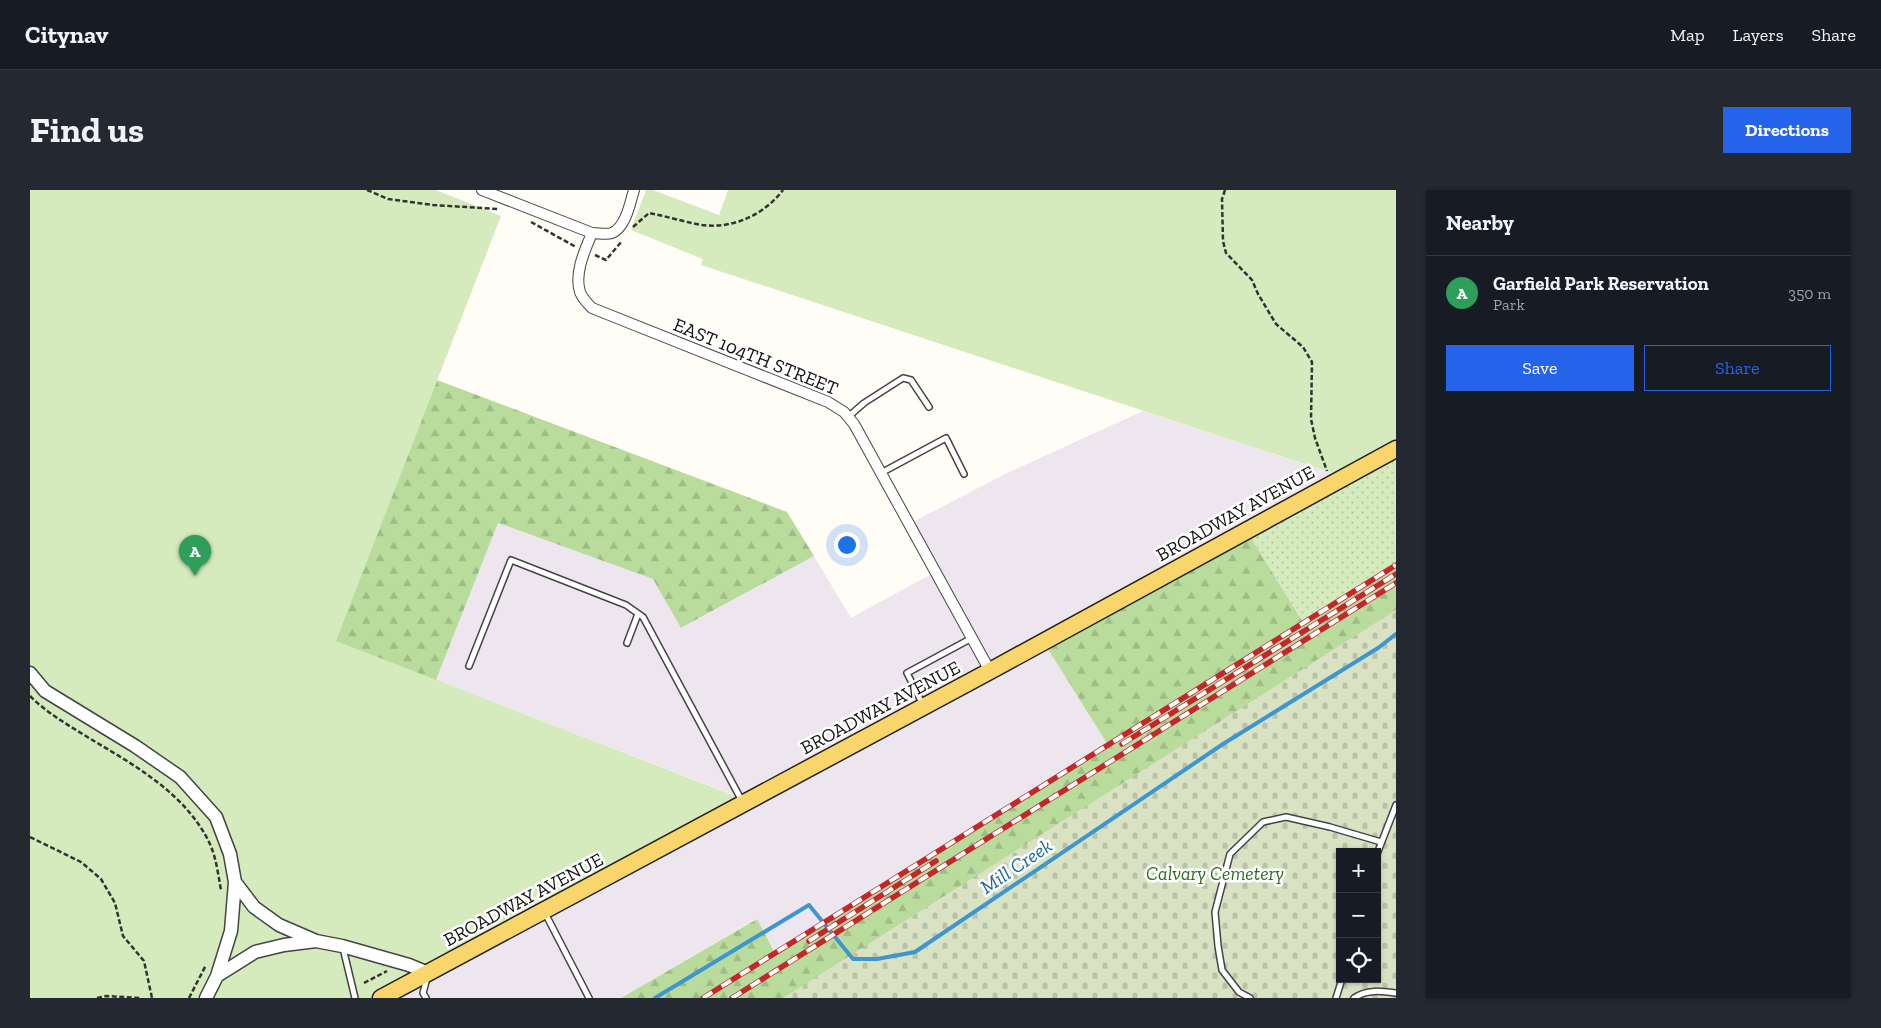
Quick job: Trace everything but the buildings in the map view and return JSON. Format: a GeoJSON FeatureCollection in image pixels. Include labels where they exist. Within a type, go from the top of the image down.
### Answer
{"type":"FeatureCollection","features":[{"type":"Feature","properties":{"kind":"main road","name":"BROADWAY AVENUE"},"geometry":{"type":"LineString","coordinates":[[381,998],[990,671],[1396,449]]}},
{"type":"Feature","properties":{"kind":"street"},"geometry":{"type":"LineString","coordinates":[[482,190],[592,233],[607,234],[614,232],[622,223],[634,190]]}},
{"type":"Feature","properties":{"kind":"street","name":"EAST 104TH STREET"},"geometry":{"type":"LineString","coordinates":[[592,233],[578,278],[579,291],[592,308],[828,402],[844,412],[854,424],[990,671]]}},
{"type":"Feature","properties":{"kind":"street"},"geometry":{"type":"LineString","coordinates":[[30,674],[45,691],[135,746],[180,777],[216,817],[230,854],[235,882],[232,931],[217,976],[206,998]]}},
{"type":"Feature","properties":{"kind":"street"},"geometry":{"type":"LineString","coordinates":[[235,882],[254,907],[279,925],[316,941],[342,946],[409,965],[428,973]]}},
{"type":"Feature","properties":{"kind":"street"},"geometry":{"type":"LineString","coordinates":[[217,976],[255,952],[284,945],[316,941]]}},
{"type":"Feature","properties":{"kind":"lane"},"geometry":{"type":"LineString","coordinates":[[848,417],[864,403],[903,378],[911,380],[929,407]]}},
{"type":"Feature","properties":{"kind":"lane"},"geometry":{"type":"LineString","coordinates":[[881,473],[946,438],[964,474]]}},
{"type":"Feature","properties":{"kind":"lane"},"geometry":{"type":"LineString","coordinates":[[469,666],[511,560],[626,605],[643,617],[744,803]]}},
{"type":"Feature","properties":{"kind":"lane"},"geometry":{"type":"LineString","coordinates":[[627,643],[638,614]]}},
{"type":"Feature","properties":{"kind":"lane"},"geometry":{"type":"LineString","coordinates":[[924,706],[907,673],[972,638]]}},
{"type":"Feature","properties":{"kind":"lane"},"geometry":{"type":"LineString","coordinates":[[1379,848],[1396,805]]}},
{"type":"Feature","properties":{"kind":"lane"},"geometry":{"type":"LineString","coordinates":[[1250,998],[1239,992],[1222,970],[1218,946],[1215,912],[1230,854],[1263,822],[1286,817],[1330,827],[1381,842]]}},
{"type":"Feature","properties":{"kind":"lane"},"geometry":{"type":"LineString","coordinates":[[544,911],[589,998]]}},
{"type":"Feature","properties":{"kind":"lane"},"geometry":{"type":"LineString","coordinates":[[342,946],[355,998]]}},
{"type":"Feature","properties":{"kind":"lane"},"geometry":{"type":"LineString","coordinates":[[426,998],[423,993],[428,973]]}},
{"type":"Feature","properties":{"kind":"lane"},"geometry":{"type":"LineString","coordinates":[[1336,998],[1341,983]]}},
{"type":"Feature","properties":{"kind":"lane"},"geometry":{"type":"LineString","coordinates":[[1354,998],[1363,992],[1384,991],[1396,993]]}},
{"type":"Feature","properties":{"kind":"path"},"geometry":{"type":"LineString","coordinates":[[367,190],[388,199],[415,203],[498,209]]}},
{"type":"Feature","properties":{"kind":"path"},"geometry":{"type":"LineString","coordinates":[[632,228],[649,212],[703,225],[728,224],[747,219],[768,207],[782,190]]}},
{"type":"Feature","properties":{"kind":"path"},"geometry":{"type":"LineString","coordinates":[[1225,190],[1222,199],[1223,241],[1226,253],[1252,280],[1276,324],[1303,347],[1312,362],[1310,419],[1322,461],[1333,483]]}},
{"type":"Feature","properties":{"kind":"path"},"geometry":{"type":"LineString","coordinates":[[529,221],[576,246]]}},
{"type":"Feature","properties":{"kind":"path"},"geometry":{"type":"LineString","coordinates":[[594,254],[606,260],[626,235]]}},
{"type":"Feature","properties":{"kind":"path"},"geometry":{"type":"LineString","coordinates":[[30,696],[71,727],[138,768],[181,803],[196,820],[209,843],[217,868],[222,894]]}},
{"type":"Feature","properties":{"kind":"path"},"geometry":{"type":"LineString","coordinates":[[30,837],[81,862],[101,879],[115,903],[123,936],[144,961],[152,998]]}},
{"type":"Feature","properties":{"kind":"path"},"geometry":{"type":"LineString","coordinates":[[189,998],[208,962]]}},
{"type":"Feature","properties":{"kind":"path"},"geometry":{"type":"LineString","coordinates":[[364,983],[388,971]]}},
{"type":"Feature","properties":{"kind":"path"},"geometry":{"type":"LineString","coordinates":[[97,998],[106,996],[140,998]]}},
{"type":"Feature","properties":{"kind":"shaded area"},"geometry":{"type":"Polygon","coordinates":[[[1143,411],[1344,477],[1308,629],[779,959],[756,919],[621,998],[385,998],[745,799],[436,680],[498,523],[653,579],[682,628],[814,556],[851,618],[935,572],[909,524],[1005,474],[1143,411]]]}},
{"type":"Feature","properties":{"kind":"green space"},"geometry":{"type":"Polygon","coordinates":[[[30,190],[436,190],[501,216],[336,641],[746,800],[377,998],[30,998],[30,190]]]}},
{"type":"Feature","properties":{"kind":"green space"},"geometry":{"type":"Polygon","coordinates":[[[646,190],[653,190],[719,215],[728,190],[1396,190],[1396,449],[1344,477],[701,265],[703,259],[631,230],[646,190]]]}},
{"type":"Feature","properties":{"kind":"green space"},"geometry":{"type":"Polygon","coordinates":[[[437,380],[787,512],[814,556],[681,628],[653,579],[498,523],[436,680],[744,803],[30,998],[386,510],[437,380]]]}},
{"type":"Feature","properties":{"kind":"green space"},"geometry":{"type":"Polygon","coordinates":[[[1396,449],[1396,574],[1308,629],[1246,530],[1396,449]]]}},
{"type":"Feature","properties":{"kind":"green space"},"geometry":{"type":"Polygon","coordinates":[[[1246,530],[1303,622],[1396,565],[1396,675],[1171,998],[621,998],[757,919],[775,953],[1108,745],[1043,641],[1246,530]]]}},
{"type":"Feature","properties":{"kind":"green space","name":"Calvary Cemetery"},"geometry":{"type":"Polygon","coordinates":[[[1396,610],[1396,998],[783,998],[1396,610]]]}},
{"type":"Feature","properties":{"kind":"waterway","name":"Mill Creek"},"geometry":{"type":"LineString","coordinates":[[655,998],[809,905],[853,959],[877,959],[915,952],[1223,744],[1378,648],[1396,634]]}},
{"type":"Feature","properties":{"kind":"railway"},"geometry":{"type":"LineString","coordinates":[[703,998],[1396,565]]}},
{"type":"Feature","properties":{"kind":"railway"},"geometry":{"type":"LineString","coordinates":[[1122,744],[1396,574]]}},
{"type":"Feature","properties":{"kind":"railway"},"geometry":{"type":"LineString","coordinates":[[732,998],[1396,583]]}},
{"type":"Feature","properties":{"kind":"railway"},"geometry":{"type":"LineString","coordinates":[[809,941],[936,861]]}},
{"type":"Feature","properties":{"kind":"place","name":"Garfield Park Reservation"},"geometry":{"type":"Point","coordinates":[195,576]}}]}
